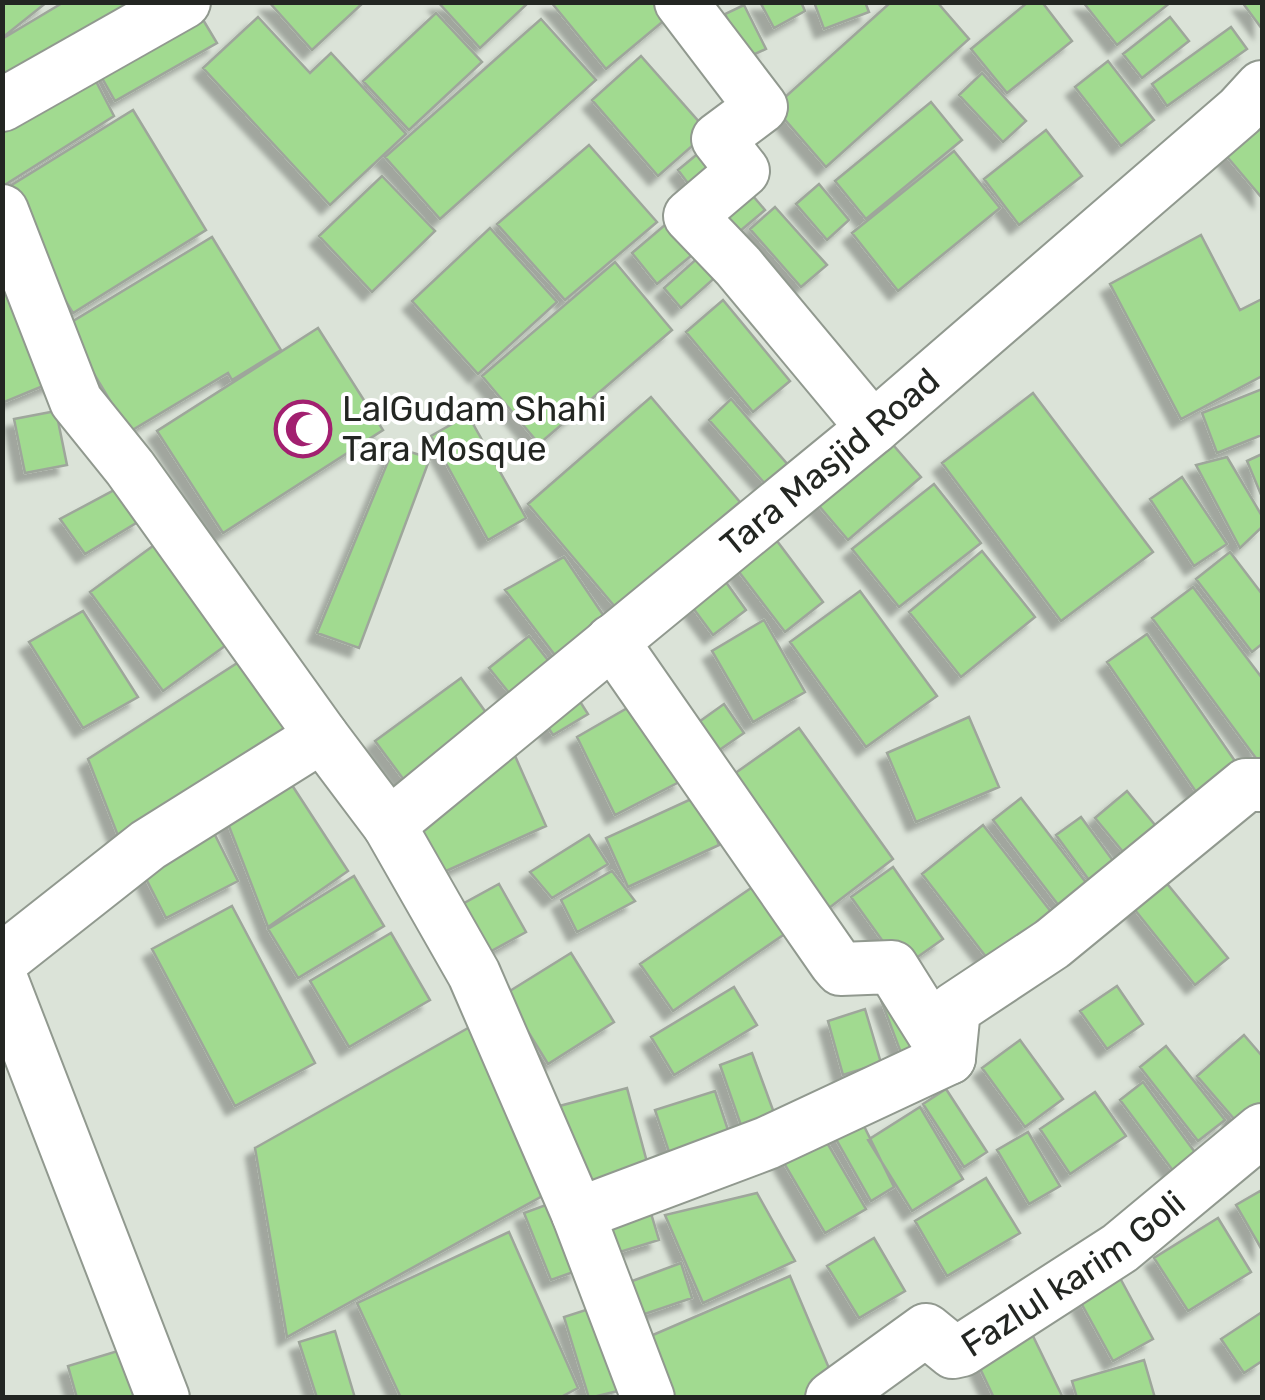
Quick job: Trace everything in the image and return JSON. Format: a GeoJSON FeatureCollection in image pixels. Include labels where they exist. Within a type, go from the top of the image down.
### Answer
{"type":"FeatureCollection","features":[{"type":"Feature","properties":{"kind":"street"},"geometry":{"type":"LineString","coordinates":[[2,105],[184,2]]}},
{"type":"Feature","properties":{"kind":"street"},"geometry":{"type":"LineString","coordinates":[[681,2],[760,106],[718,140],[743,170],[690,216],[738,266],[872,428]]}},
{"type":"Feature","properties":{"kind":"street","name":"Tara Masjid Road"},"geometry":{"type":"LineString","coordinates":[[389,825],[872,428],[1225,124],[1262,87]]}},
{"type":"Feature","properties":{"kind":"street"},"geometry":{"type":"LineString","coordinates":[[2,211],[76,401],[130,468],[389,825],[474,974],[578,1214],[648,1398]]}},
{"type":"Feature","properties":{"kind":"street"},"geometry":{"type":"LineString","coordinates":[[612,641],[835,962],[842,969],[892,967],[949,1058]]}},
{"type":"Feature","properties":{"kind":"street"},"geometry":{"type":"LineString","coordinates":[[2,960],[148,845],[322,736]]}},
{"type":"Feature","properties":{"kind":"street"},"geometry":{"type":"LineString","coordinates":[[949,1058],[954,1010],[1052,944],[1246,786],[1262,785]]}},
{"type":"Feature","properties":{"kind":"street"},"geometry":{"type":"LineString","coordinates":[[2,981],[163,1398]]}},
{"type":"Feature","properties":{"kind":"street"},"geometry":{"type":"LineString","coordinates":[[578,1214],[767,1143],[949,1058]]}},
{"type":"Feature","properties":{"kind":"street","name":"Fazlul karim Goli"},"geometry":{"type":"LineString","coordinates":[[832,1398],[926,1330],[953,1352],[962,1350],[1120,1248],[1262,1130]]}},
{"type":"Feature","properties":{"kind":"building"},"geometry":{"type":"Polygon","coordinates":[[[2,2],[47,2],[2,38],[2,2]]]}},
{"type":"Feature","properties":{"kind":"building"},"geometry":{"type":"Polygon","coordinates":[[[64,2],[172,2],[2,103],[2,39],[64,2]]]}},
{"type":"Feature","properties":{"kind":"building"},"geometry":{"type":"Polygon","coordinates":[[[269,2],[364,2],[312,50],[269,2]]]}},
{"type":"Feature","properties":{"kind":"building"},"geometry":{"type":"Polygon","coordinates":[[[438,2],[529,2],[480,48],[438,2]]]}},
{"type":"Feature","properties":{"kind":"building"},"geometry":{"type":"Polygon","coordinates":[[[551,2],[675,2],[679,8],[606,69],[551,2]]]}},
{"type":"Feature","properties":{"kind":"building"},"geometry":{"type":"Polygon","coordinates":[[[760,2],[801,2],[805,11],[774,28],[760,2]]]}},
{"type":"Feature","properties":{"kind":"building"},"geometry":{"type":"Polygon","coordinates":[[[814,2],[865,2],[869,12],[824,29],[814,2]]]}},
{"type":"Feature","properties":{"kind":"building"},"geometry":{"type":"Polygon","coordinates":[[[891,2],[937,2],[969,39],[826,167],[774,107],[891,2]]]}},
{"type":"Feature","properties":{"kind":"building"},"geometry":{"type":"Polygon","coordinates":[[[1028,2],[1042,2],[1072,41],[1007,93],[971,49],[1028,2]]]}},
{"type":"Feature","properties":{"kind":"building"},"geometry":{"type":"Polygon","coordinates":[[[1083,2],[1171,2],[1117,45],[1083,2]]]}},
{"type":"Feature","properties":{"kind":"building"},"geometry":{"type":"Polygon","coordinates":[[[1242,2],[1262,2],[1262,29],[1242,2]]]}},
{"type":"Feature","properties":{"kind":"building"},"geometry":{"type":"Polygon","coordinates":[[[193,3],[217,43],[115,101],[93,62],[193,3]]]}},
{"type":"Feature","properties":{"kind":"building"},"geometry":{"type":"Polygon","coordinates":[[[744,5],[766,49],[746,58],[725,14],[744,5]]]}},
{"type":"Feature","properties":{"kind":"building"},"geometry":{"type":"Polygon","coordinates":[[[436,13],[482,62],[409,130],[363,81],[436,13]]]}},
{"type":"Feature","properties":{"kind":"building"},"geometry":{"type":"Polygon","coordinates":[[[258,17],[310,73],[331,53],[406,134],[330,205],[203,68],[258,17]]]}},
{"type":"Feature","properties":{"kind":"building"},"geometry":{"type":"Polygon","coordinates":[[[1170,17],[1189,41],[1142,78],[1123,54],[1170,17]]]}},
{"type":"Feature","properties":{"kind":"building"},"geometry":{"type":"Polygon","coordinates":[[[541,19],[596,80],[440,219],[385,157],[541,19]]]}},
{"type":"Feature","properties":{"kind":"building"},"geometry":{"type":"Polygon","coordinates":[[[1231,27],[1247,49],[1167,106],[1152,84],[1231,27]]]}},
{"type":"Feature","properties":{"kind":"building"},"geometry":{"type":"Polygon","coordinates":[[[641,56],[708,132],[658,176],[592,100],[641,56]]]}},
{"type":"Feature","properties":{"kind":"building"},"geometry":{"type":"Polygon","coordinates":[[[1108,61],[1154,120],[1121,146],[1075,87],[1108,61]]]}},
{"type":"Feature","properties":{"kind":"building"},"geometry":{"type":"Polygon","coordinates":[[[86,62],[114,116],[3,186],[2,112],[86,62]]]}},
{"type":"Feature","properties":{"kind":"building"},"geometry":{"type":"Polygon","coordinates":[[[982,73],[1026,121],[1003,142],[959,95],[982,73]]]}},
{"type":"Feature","properties":{"kind":"building"},"geometry":{"type":"Polygon","coordinates":[[[931,102],[962,140],[866,219],[835,181],[931,102]]]}},
{"type":"Feature","properties":{"kind":"building"},"geometry":{"type":"Polygon","coordinates":[[[133,110],[206,230],[73,313],[2,198],[2,191],[133,110]]]}},
{"type":"Feature","properties":{"kind":"building"},"geometry":{"type":"Polygon","coordinates":[[[1262,112],[1262,198],[1218,146],[1262,112]]]}},
{"type":"Feature","properties":{"kind":"building"},"geometry":{"type":"Polygon","coordinates":[[[1046,130],[1082,176],[1019,225],[984,179],[1046,130]]]}},
{"type":"Feature","properties":{"kind":"building"},"geometry":{"type":"Polygon","coordinates":[[[712,142],[735,172],[699,198],[678,170],[712,142]]]}},
{"type":"Feature","properties":{"kind":"building"},"geometry":{"type":"Polygon","coordinates":[[[589,145],[657,222],[565,300],[497,224],[589,145]]]}},
{"type":"Feature","properties":{"kind":"building"},"geometry":{"type":"Polygon","coordinates":[[[954,151],[1000,208],[898,291],[852,233],[954,151]]]}},
{"type":"Feature","properties":{"kind":"building"},"geometry":{"type":"Polygon","coordinates":[[[382,176],[435,231],[372,292],[319,236],[382,176]]]}},
{"type":"Feature","properties":{"kind":"building"},"geometry":{"type":"Polygon","coordinates":[[[741,182],[765,210],[727,242],[703,214],[741,182]]]}},
{"type":"Feature","properties":{"kind":"building"},"geometry":{"type":"Polygon","coordinates":[[[819,184],[849,220],[827,240],[796,204],[819,184]]]}},
{"type":"Feature","properties":{"kind":"building"},"geometry":{"type":"Polygon","coordinates":[[[775,207],[827,265],[801,287],[750,229],[775,207]]]}},
{"type":"Feature","properties":{"kind":"building"},"geometry":{"type":"Polygon","coordinates":[[[672,219],[698,250],[657,284],[632,253],[672,219]]]}},
{"type":"Feature","properties":{"kind":"building"},"geometry":{"type":"Polygon","coordinates":[[[490,228],[557,302],[478,374],[412,301],[490,228]]]}},
{"type":"Feature","properties":{"kind":"building"},"geometry":{"type":"Polygon","coordinates":[[[1201,235],[1240,310],[1262,299],[1262,376],[1181,419],[1110,284],[1201,235]]]}},
{"type":"Feature","properties":{"kind":"building"},"geometry":{"type":"Polygon","coordinates":[[[212,237],[281,350],[232,380],[228,373],[129,432],[65,326],[212,237]]]}},
{"type":"Feature","properties":{"kind":"building"},"geometry":{"type":"Polygon","coordinates":[[[2,239],[60,379],[2,403],[2,239]]]}},
{"type":"Feature","properties":{"kind":"building"},"geometry":{"type":"Polygon","coordinates":[[[701,255],[719,274],[681,308],[664,288],[701,255]]]}},
{"type":"Feature","properties":{"kind":"building"},"geometry":{"type":"Polygon","coordinates":[[[615,262],[672,330],[539,444],[482,376],[615,262]]]}},
{"type":"Feature","properties":{"kind":"building"},"geometry":{"type":"Polygon","coordinates":[[[723,300],[790,381],[753,412],[686,332],[723,300]]]}},
{"type":"Feature","properties":{"kind":"building"},"geometry":{"type":"Polygon","coordinates":[[[318,328],[383,430],[223,533],[157,431],[318,328]]]}},
{"type":"Feature","properties":{"kind":"building"},"geometry":{"type":"Polygon","coordinates":[[[1262,389],[1262,435],[1217,453],[1202,413],[1262,389]]]}},
{"type":"Feature","properties":{"kind":"building"},"geometry":{"type":"Polygon","coordinates":[[[1033,393],[1153,552],[1061,621],[942,463],[1033,393]]]}},
{"type":"Feature","properties":{"kind":"building"},"geometry":{"type":"Polygon","coordinates":[[[651,397],[740,502],[616,608],[528,504],[651,397]]]}},
{"type":"Feature","properties":{"kind":"building"},"geometry":{"type":"Polygon","coordinates":[[[731,399],[789,466],[767,486],[709,420],[731,399]]]}},
{"type":"Feature","properties":{"kind":"building"},"geometry":{"type":"Polygon","coordinates":[[[56,411],[67,465],[25,473],[14,419],[56,411]]]}},
{"type":"Feature","properties":{"kind":"building"},"geometry":{"type":"Polygon","coordinates":[[[468,415],[526,518],[488,540],[431,436],[468,415]]]}},
{"type":"Feature","properties":{"kind":"building"},"geometry":{"type":"Polygon","coordinates":[[[881,431],[921,477],[848,540],[808,493],[881,431]]]}},
{"type":"Feature","properties":{"kind":"building"},"geometry":{"type":"Polygon","coordinates":[[[394,447],[430,458],[359,648],[317,633],[394,447]]]}},
{"type":"Feature","properties":{"kind":"building"},"geometry":{"type":"Polygon","coordinates":[[[1262,454],[1262,497],[1247,461],[1262,454]]]}},
{"type":"Feature","properties":{"kind":"building"},"geometry":{"type":"Polygon","coordinates":[[[1227,457],[1262,516],[1262,527],[1240,548],[1196,465],[1227,457]]]}},
{"type":"Feature","properties":{"kind":"building"},"geometry":{"type":"Polygon","coordinates":[[[1182,477],[1227,544],[1194,566],[1150,499],[1182,477]]]}},
{"type":"Feature","properties":{"kind":"building"},"geometry":{"type":"Polygon","coordinates":[[[934,484],[981,543],[899,607],[852,549],[934,484]]]}},
{"type":"Feature","properties":{"kind":"building"},"geometry":{"type":"Polygon","coordinates":[[[120,487],[141,520],[85,554],[60,519],[120,487]]]}},
{"type":"Feature","properties":{"kind":"building"},"geometry":{"type":"Polygon","coordinates":[[[765,525],[823,602],[785,632],[726,555],[765,525]]]}},
{"type":"Feature","properties":{"kind":"building"},"geometry":{"type":"Polygon","coordinates":[[[157,543],[229,643],[163,691],[90,592],[157,543]]]}},
{"type":"Feature","properties":{"kind":"building"},"geometry":{"type":"Polygon","coordinates":[[[982,551],[1035,617],[961,677],[909,612],[982,551]]]}},
{"type":"Feature","properties":{"kind":"building"},"geometry":{"type":"Polygon","coordinates":[[[1230,552],[1262,594],[1262,644],[1252,652],[1196,579],[1230,552]]]}},
{"type":"Feature","properties":{"kind":"building"},"geometry":{"type":"Polygon","coordinates":[[[564,557],[616,634],[564,667],[505,590],[564,557]]]}},
{"type":"Feature","properties":{"kind":"building"},"geometry":{"type":"Polygon","coordinates":[[[713,564],[746,610],[713,635],[679,589],[713,564]]]}},
{"type":"Feature","properties":{"kind":"building"},"geometry":{"type":"Polygon","coordinates":[[[1193,587],[1262,678],[1261,765],[1152,618],[1193,587]]]}},
{"type":"Feature","properties":{"kind":"building"},"geometry":{"type":"Polygon","coordinates":[[[860,591],[937,696],[866,747],[790,642],[860,591]]]}},
{"type":"Feature","properties":{"kind":"building"},"geometry":{"type":"Polygon","coordinates":[[[83,611],[138,697],[83,728],[29,642],[83,611]]]}},
{"type":"Feature","properties":{"kind":"building"},"geometry":{"type":"Polygon","coordinates":[[[764,620],[805,692],[753,722],[712,651],[764,620]]]}},
{"type":"Feature","properties":{"kind":"building"},"geometry":{"type":"Polygon","coordinates":[[[1147,634],[1244,774],[1203,802],[1107,662],[1147,634]]]}},
{"type":"Feature","properties":{"kind":"building"},"geometry":{"type":"Polygon","coordinates":[[[529,636],[558,673],[518,704],[489,668],[529,636]]]}},
{"type":"Feature","properties":{"kind":"building"},"geometry":{"type":"Polygon","coordinates":[[[245,658],[295,740],[122,846],[88,759],[245,658]]]}},
{"type":"Feature","properties":{"kind":"building"},"geometry":{"type":"Polygon","coordinates":[[[461,678],[490,718],[404,780],[375,741],[461,678]]]}},
{"type":"Feature","properties":{"kind":"building"},"geometry":{"type":"Polygon","coordinates":[[[572,689],[588,714],[553,735],[537,710],[572,689]]]}},
{"type":"Feature","properties":{"kind":"building"},"geometry":{"type":"Polygon","coordinates":[[[643,699],[683,780],[615,815],[577,737],[643,699]]]}},
{"type":"Feature","properties":{"kind":"building"},"geometry":{"type":"Polygon","coordinates":[[[724,704],[744,733],[715,753],[696,724],[724,704]]]}},
{"type":"Feature","properties":{"kind":"building"},"geometry":{"type":"Polygon","coordinates":[[[969,717],[999,787],[916,822],[887,753],[969,717]]]}},
{"type":"Feature","properties":{"kind":"building"},"geometry":{"type":"Polygon","coordinates":[[[799,728],[893,859],[829,908],[734,774],[799,728]]]}},
{"type":"Feature","properties":{"kind":"building"},"geometry":{"type":"Polygon","coordinates":[[[508,740],[546,826],[435,876],[415,812],[508,740]]]}},
{"type":"Feature","properties":{"kind":"building"},"geometry":{"type":"Polygon","coordinates":[[[288,779],[348,871],[268,927],[225,816],[288,779]]]}},
{"type":"Feature","properties":{"kind":"building"},"geometry":{"type":"Polygon","coordinates":[[[1127,791],[1165,837],[1133,864],[1095,818],[1127,791]]]}},
{"type":"Feature","properties":{"kind":"building"},"geometry":{"type":"Polygon","coordinates":[[[700,795],[719,845],[628,887],[606,838],[700,795]]]}},
{"type":"Feature","properties":{"kind":"building"},"geometry":{"type":"Polygon","coordinates":[[[1021,798],[1094,893],[1066,915],[993,820],[1021,798]]]}},
{"type":"Feature","properties":{"kind":"building"},"geometry":{"type":"Polygon","coordinates":[[[1081,817],[1122,873],[1097,891],[1056,835],[1081,817]]]}},
{"type":"Feature","properties":{"kind":"building"},"geometry":{"type":"Polygon","coordinates":[[[983,825],[1052,913],[990,962],[922,874],[983,825]]]}},
{"type":"Feature","properties":{"kind":"building"},"geometry":{"type":"Polygon","coordinates":[[[212,829],[238,881],[166,918],[140,867],[212,829]]]}},
{"type":"Feature","properties":{"kind":"building"},"geometry":{"type":"Polygon","coordinates":[[[589,835],[608,864],[552,898],[530,872],[589,835]]]}},
{"type":"Feature","properties":{"kind":"building"},"geometry":{"type":"Polygon","coordinates":[[[893,867],[943,939],[902,968],[851,897],[893,867]]]}},
{"type":"Feature","properties":{"kind":"building"},"geometry":{"type":"Polygon","coordinates":[[[1155,869],[1228,958],[1195,985],[1123,895],[1155,869]]]}},
{"type":"Feature","properties":{"kind":"building"},"geometry":{"type":"Polygon","coordinates":[[[612,871],[635,901],[577,932],[561,900],[612,871]]]}},
{"type":"Feature","properties":{"kind":"building"},"geometry":{"type":"Polygon","coordinates":[[[354,876],[384,926],[298,978],[268,929],[354,876]]]}},
{"type":"Feature","properties":{"kind":"building"},"geometry":{"type":"Polygon","coordinates":[[[499,884],[526,932],[484,955],[457,907],[499,884]]]}},
{"type":"Feature","properties":{"kind":"building"},"geometry":{"type":"Polygon","coordinates":[[[757,884],[789,931],[673,1011],[640,964],[757,884]]]}},
{"type":"Feature","properties":{"kind":"building"},"geometry":{"type":"Polygon","coordinates":[[[232,906],[315,1063],[235,1106],[152,949],[232,906]]]}},
{"type":"Feature","properties":{"kind":"building"},"geometry":{"type":"Polygon","coordinates":[[[391,933],[430,1000],[349,1047],[310,981],[391,933]]]}},
{"type":"Feature","properties":{"kind":"building"},"geometry":{"type":"Polygon","coordinates":[[[571,953],[614,1022],[548,1064],[505,994],[571,953]]]}},
{"type":"Feature","properties":{"kind":"building"},"geometry":{"type":"Polygon","coordinates":[[[1117,986],[1143,1024],[1107,1049],[1080,1011],[1117,986]]]}},
{"type":"Feature","properties":{"kind":"building"},"geometry":{"type":"Polygon","coordinates":[[[734,987],[757,1025],[674,1075],[651,1037],[734,987]]]}},
{"type":"Feature","properties":{"kind":"building"},"geometry":{"type":"Polygon","coordinates":[[[901,992],[927,1058],[906,1066],[881,1000],[901,992]]]}},
{"type":"Feature","properties":{"kind":"building"},"geometry":{"type":"Polygon","coordinates":[[[865,1009],[881,1063],[843,1075],[828,1021],[865,1009]]]}},
{"type":"Feature","properties":{"kind":"building"},"geometry":{"type":"Polygon","coordinates":[[[477,1023],[546,1194],[287,1337],[255,1148],[477,1023]]]}},
{"type":"Feature","properties":{"kind":"building"},"geometry":{"type":"Polygon","coordinates":[[[1244,1035],[1262,1056],[1262,1122],[1248,1135],[1197,1076],[1244,1035]]]}},
{"type":"Feature","properties":{"kind":"building"},"geometry":{"type":"Polygon","coordinates":[[[1020,1040],[1063,1099],[1025,1127],[982,1068],[1020,1040]]]}},
{"type":"Feature","properties":{"kind":"building"},"geometry":{"type":"Polygon","coordinates":[[[1166,1046],[1225,1120],[1198,1141],[1140,1067],[1166,1046]]]}},
{"type":"Feature","properties":{"kind":"building"},"geometry":{"type":"Polygon","coordinates":[[[752,1053],[777,1121],[744,1134],[720,1065],[752,1053]]]}},
{"type":"Feature","properties":{"kind":"building"},"geometry":{"type":"Polygon","coordinates":[[[1143,1082],[1197,1155],[1174,1172],[1120,1100],[1143,1082]]]}},
{"type":"Feature","properties":{"kind":"building"},"geometry":{"type":"Polygon","coordinates":[[[627,1088],[651,1177],[576,1198],[552,1108],[627,1088]]]}},
{"type":"Feature","properties":{"kind":"building"},"geometry":{"type":"Polygon","coordinates":[[[946,1089],[987,1152],[964,1167],[923,1104],[946,1089]]]}},
{"type":"Feature","properties":{"kind":"building"},"geometry":{"type":"Polygon","coordinates":[[[715,1091],[733,1145],[673,1164],[655,1110],[715,1091]]]}},
{"type":"Feature","properties":{"kind":"building"},"geometry":{"type":"Polygon","coordinates":[[[1095,1092],[1126,1136],[1070,1174],[1040,1129],[1095,1092]]]}},
{"type":"Feature","properties":{"kind":"building"},"geometry":{"type":"Polygon","coordinates":[[[920,1107],[963,1179],[912,1211],[868,1140],[920,1107]]]}},
{"type":"Feature","properties":{"kind":"building"},"geometry":{"type":"Polygon","coordinates":[[[861,1120],[894,1187],[871,1201],[832,1132],[861,1120]]]}},
{"type":"Feature","properties":{"kind":"building"},"geometry":{"type":"Polygon","coordinates":[[[819,1129],[866,1209],[825,1233],[778,1153],[819,1129]]]}},
{"type":"Feature","properties":{"kind":"building"},"geometry":{"type":"Polygon","coordinates":[[[1028,1132],[1060,1186],[1029,1204],[997,1150],[1028,1132]]]}},
{"type":"Feature","properties":{"kind":"building"},"geometry":{"type":"Polygon","coordinates":[[[986,1178],[1020,1233],[947,1276],[915,1221],[986,1178]]]}},
{"type":"Feature","properties":{"kind":"building"},"geometry":{"type":"Polygon","coordinates":[[[1262,1190],[1262,1250],[1236,1205],[1262,1190]]]}},
{"type":"Feature","properties":{"kind":"building"},"geometry":{"type":"Polygon","coordinates":[[[757,1193],[795,1261],[703,1303],[665,1215],[757,1193]]]}},
{"type":"Feature","properties":{"kind":"building"},"geometry":{"type":"Polygon","coordinates":[[[647,1200],[659,1240],[600,1258],[589,1218],[647,1200]]]}},
{"type":"Feature","properties":{"kind":"building"},"geometry":{"type":"Polygon","coordinates":[[[554,1202],[579,1270],[551,1280],[524,1213],[554,1202]]]}},
{"type":"Feature","properties":{"kind":"building"},"geometry":{"type":"Polygon","coordinates":[[[1218,1218],[1251,1272],[1188,1311],[1154,1258],[1218,1218]]]}},
{"type":"Feature","properties":{"kind":"building"},"geometry":{"type":"Polygon","coordinates":[[[509,1232],[578,1388],[559,1398],[401,1398],[357,1303],[509,1232]]]}},
{"type":"Feature","properties":{"kind":"building"},"geometry":{"type":"Polygon","coordinates":[[[874,1238],[905,1291],[859,1318],[827,1266],[874,1238]]]}},
{"type":"Feature","properties":{"kind":"building"},"geometry":{"type":"Polygon","coordinates":[[[681,1263],[692,1298],[627,1320],[616,1287],[681,1263]]]}},
{"type":"Feature","properties":{"kind":"building"},"geometry":{"type":"Polygon","coordinates":[[[790,1276],[837,1387],[812,1398],[654,1398],[632,1344],[790,1276]]]}},
{"type":"Feature","properties":{"kind":"building"},"geometry":{"type":"Polygon","coordinates":[[[1120,1278],[1153,1339],[1113,1361],[1080,1301],[1120,1278]]]}},
{"type":"Feature","properties":{"kind":"building"},"geometry":{"type":"Polygon","coordinates":[[[595,1307],[622,1390],[589,1398],[564,1317],[595,1307]]]}},
{"type":"Feature","properties":{"kind":"building"},"geometry":{"type":"Polygon","coordinates":[[[1262,1312],[1262,1361],[1244,1373],[1221,1339],[1262,1312]]]}},
{"type":"Feature","properties":{"kind":"building"},"geometry":{"type":"Polygon","coordinates":[[[335,1331],[355,1398],[317,1398],[299,1342],[335,1331]]]}},
{"type":"Feature","properties":{"kind":"building"},"geometry":{"type":"Polygon","coordinates":[[[1032,1334],[1063,1398],[994,1398],[977,1362],[1032,1334]]]}},
{"type":"Feature","properties":{"kind":"building"},"geometry":{"type":"Polygon","coordinates":[[[131,1347],[147,1398],[77,1398],[68,1366],[131,1347]]]}},
{"type":"Feature","properties":{"kind":"building"},"geometry":{"type":"Polygon","coordinates":[[[1144,1360],[1155,1398],[1077,1398],[1072,1381],[1144,1360]]]}},
{"type":"Feature","properties":{"kind":"place","name":"LalGudam Shahi Tara Mosque"},"geometry":{"type":"Point","coordinates":[303,429]}}]}
